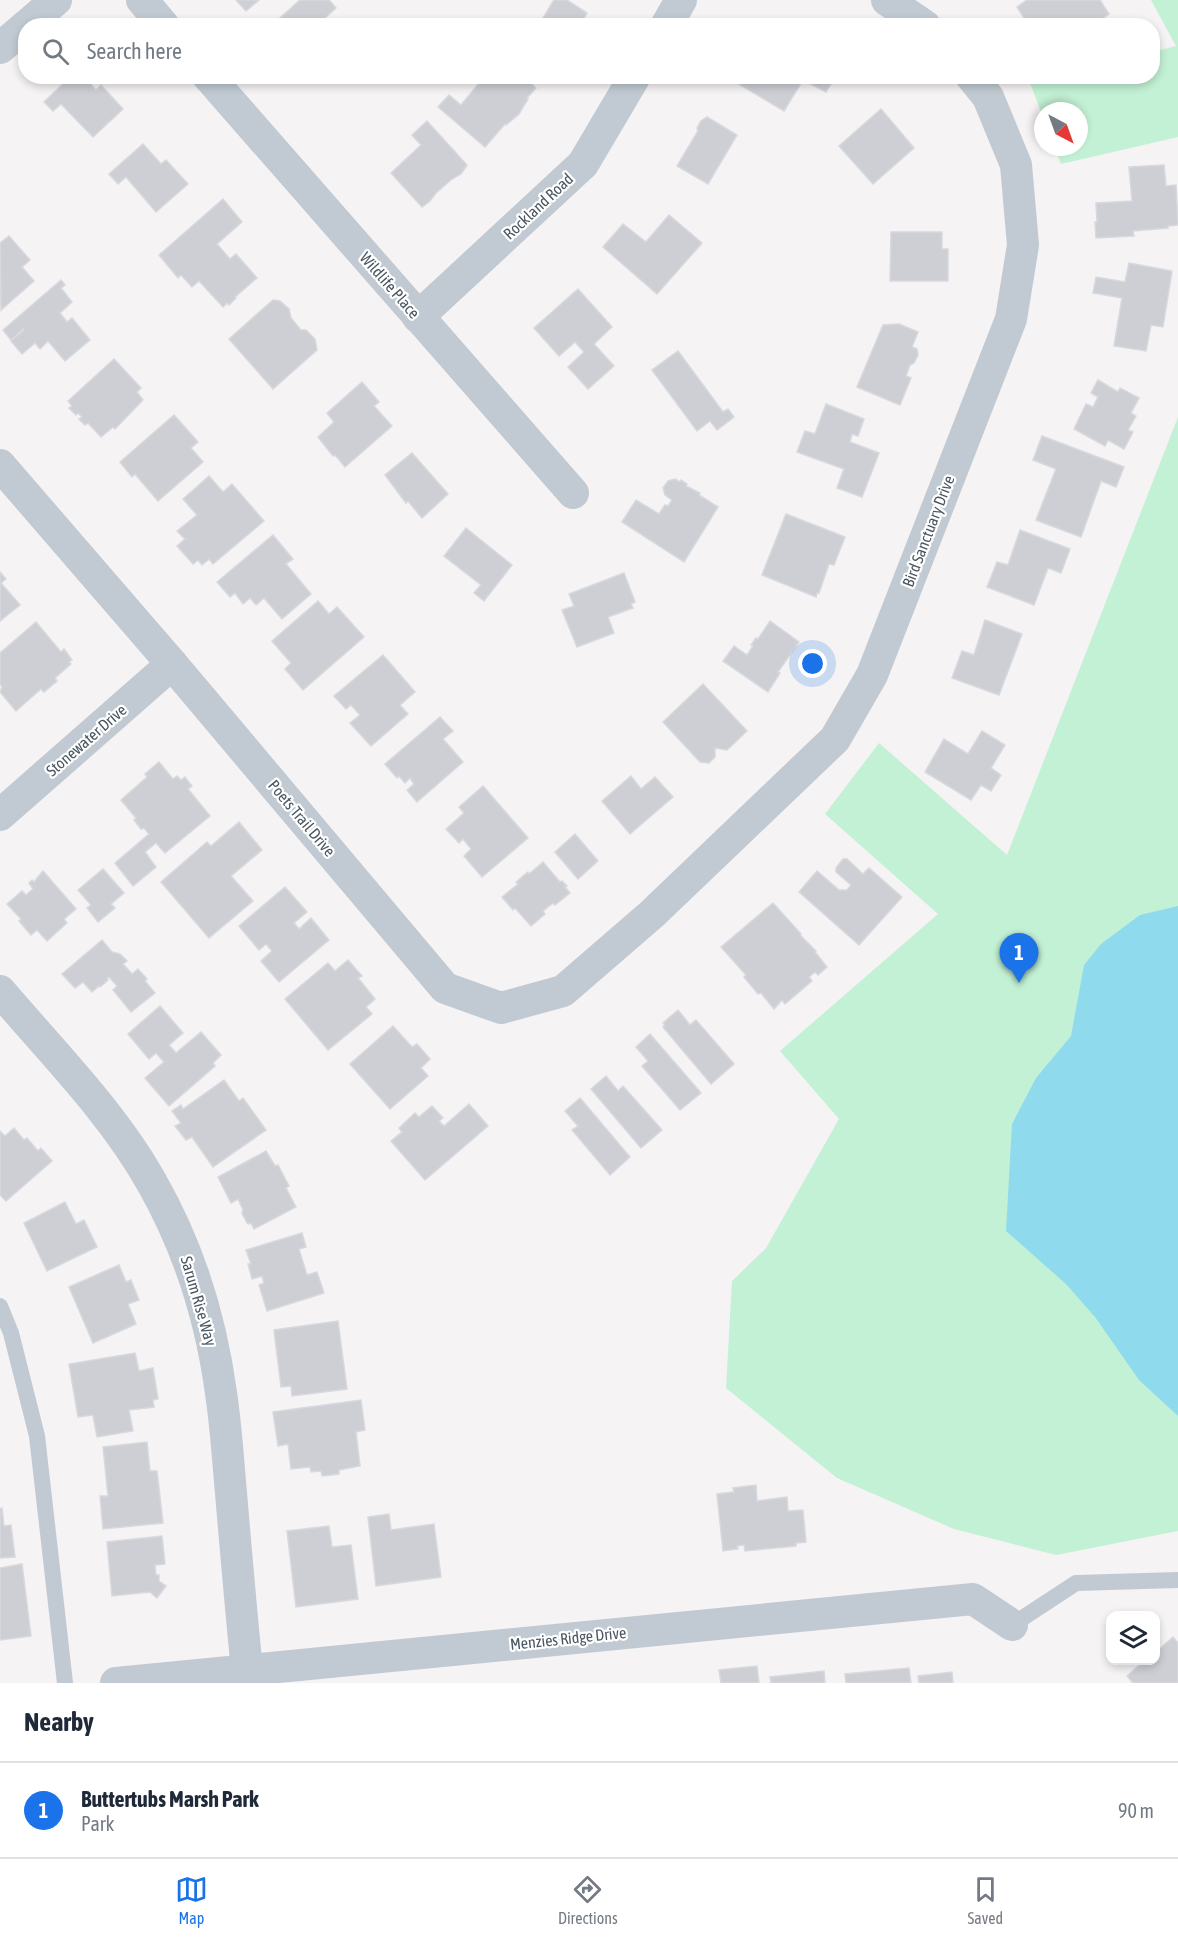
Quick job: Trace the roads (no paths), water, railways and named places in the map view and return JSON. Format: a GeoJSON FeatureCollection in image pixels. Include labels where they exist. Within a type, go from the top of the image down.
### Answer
{"type":"FeatureCollection","features":[{"type":"Feature","properties":{"kind":"street"},"geometry":{"type":"LineString","coordinates":[[35,18],[56,0]]}},
{"type":"Feature","properties":{"kind":"street"},"geometry":{"type":"LineString","coordinates":[[142,0],[157,18]]}},
{"type":"Feature","properties":{"kind":"street"},"geometry":{"type":"LineString","coordinates":[[671,18],[681,0]]}},
{"type":"Feature","properties":{"kind":"street"},"geometry":{"type":"LineString","coordinates":[[886,0],[912,18]]}},
{"type":"Feature","properties":{"kind":"street"},"geometry":{"type":"LineString","coordinates":[[0,48],[18,33]]}},
{"type":"Feature","properties":{"kind":"street","name":"Wildlife Place"},"geometry":{"type":"LineString","coordinates":[[215,84],[573,494]]}},
{"type":"Feature","properties":{"kind":"street","name":"Rockland Road"},"geometry":{"type":"LineString","coordinates":[[418,316],[583,164],[630,84]]}},
{"type":"Feature","properties":{"kind":"street","name":"Bird Sanctuary Drive"},"geometry":{"type":"LineString","coordinates":[[652,914],[835,739],[872,675],[1011,319],[1023,245],[1016,165],[988,97],[977,84]]}},
{"type":"Feature","properties":{"kind":"street","name":"Poets Trail Drive"},"geometry":{"type":"LineString","coordinates":[[0,465],[172,664],[445,988],[501,1008],[563,991],[652,914]]}},
{"type":"Feature","properties":{"kind":"street","name":"Stonewater Drive"},"geometry":{"type":"LineString","coordinates":[[0,815],[172,664]]}},
{"type":"Feature","properties":{"kind":"street","name":"Sarum Rise Way"},"geometry":{"type":"LineString","coordinates":[[0,991],[126,1143],[152,1182],[178,1232],[196,1280],[210,1331],[222,1394],[247,1670]]}},
{"type":"Feature","properties":{"kind":"street","name":"Menzies Ridge Drive"},"geometry":{"type":"LineString","coordinates":[[116,1683],[973,1599],[1012,1625]]}},
{"type":"Feature","properties":{"kind":"lane"},"geometry":{"type":"LineString","coordinates":[[0,1306],[11,1334],[37,1436],[65,1683]]}},
{"type":"Feature","properties":{"kind":"lane"},"geometry":{"type":"LineString","coordinates":[[1012,1625],[1076,1583],[1178,1580]]}},
{"type":"Feature","properties":{"kind":"water"},"geometry":{"type":"Polygon","coordinates":[[[1178,906],[1178,1416],[1139,1380],[1095,1317],[1066,1284],[1006,1231],[1012,1124],[1036,1078],[1071,1036],[1084,965],[1101,944],[1140,915],[1178,906]]]}},
{"type":"Feature","properties":{"kind":"place","name":"Buttertubs Marsh Park"},"geometry":{"type":"Point","coordinates":[1019,983]}}]}
